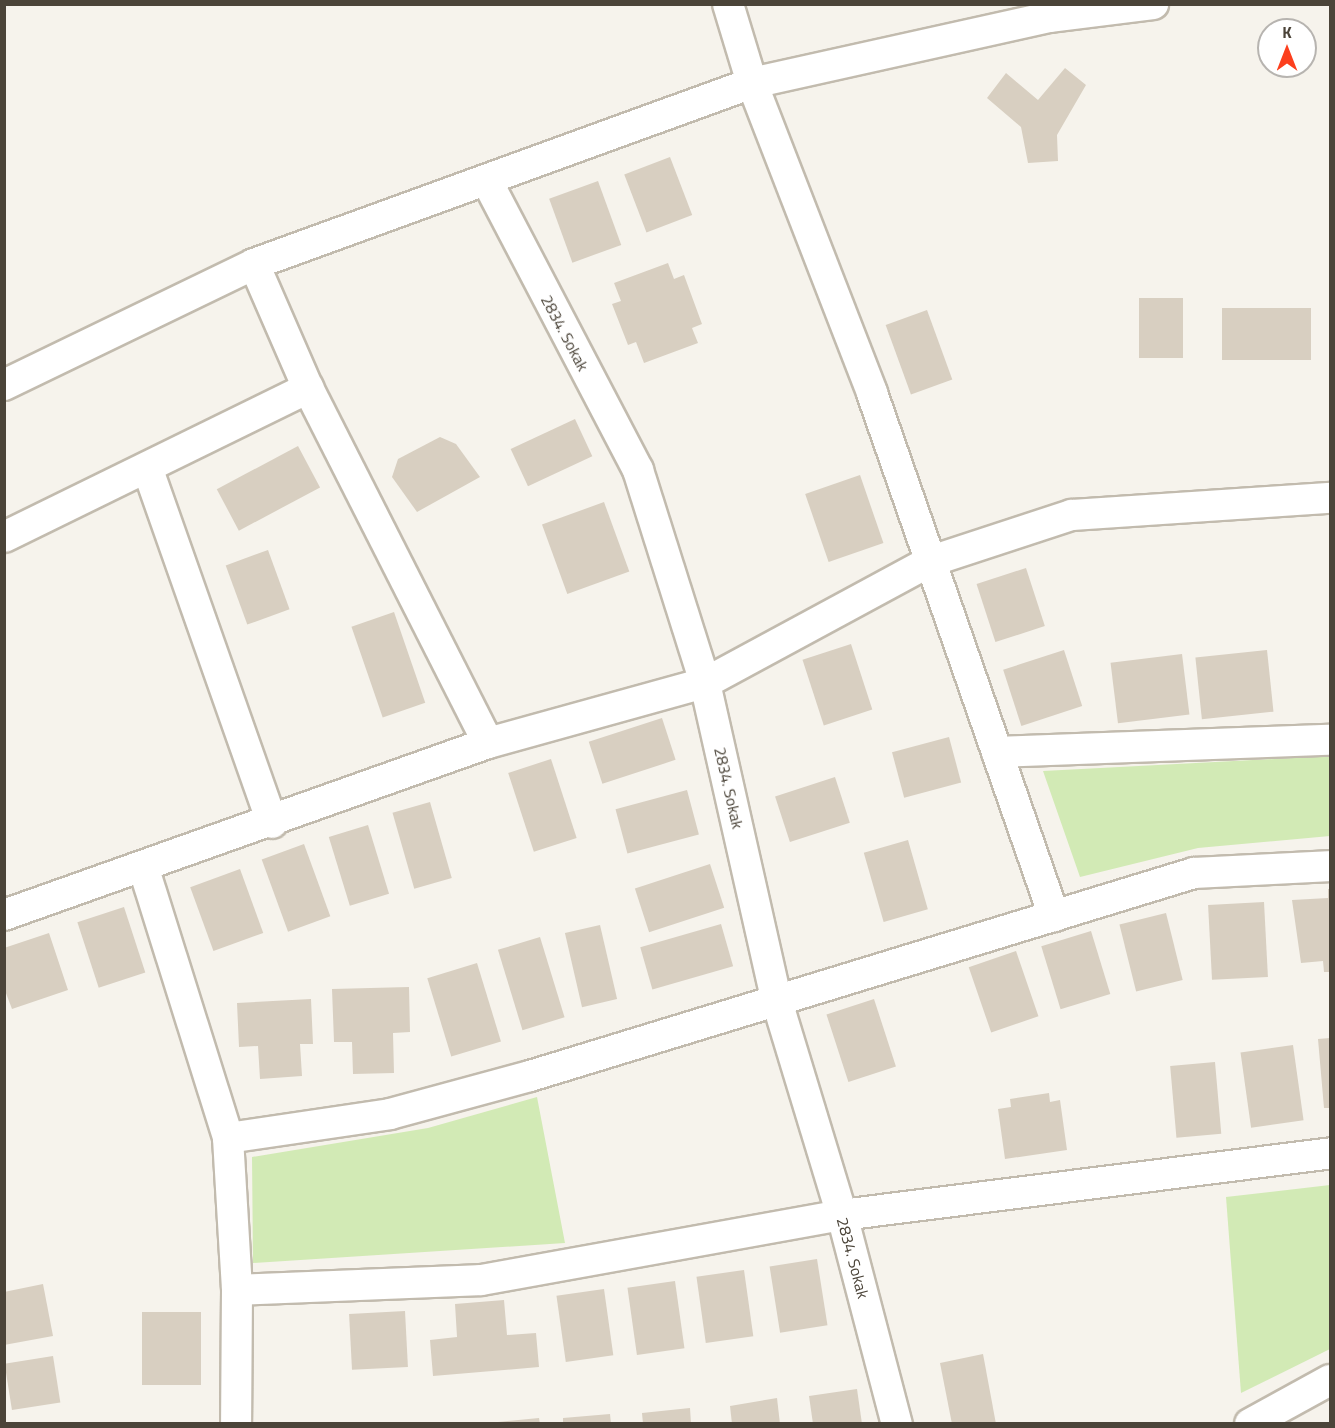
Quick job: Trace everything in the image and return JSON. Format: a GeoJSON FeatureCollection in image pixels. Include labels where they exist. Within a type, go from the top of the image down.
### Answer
{"type":"FeatureCollection","features":[{"type":"Feature","properties":{"kind":"street"},"geometry":{"type":"LineString","coordinates":[[728,4],[752,83],[931,561],[1054,916]]}},
{"type":"Feature","properties":{"kind":"street"},"geometry":{"type":"LineString","coordinates":[[4,385],[254,264],[752,83],[1050,17],[1153,4]]}},
{"type":"Feature","properties":{"kind":"street","name":"2834. Sokak"},"geometry":{"type":"LineString","coordinates":[[487,181],[638,470],[705,682],[776,998],[842,1215],[897,1424]]}},
{"type":"Feature","properties":{"kind":"street"},"geometry":{"type":"LineString","coordinates":[[254,264],[308,387],[488,743]]}},
{"type":"Feature","properties":{"kind":"street"},"geometry":{"type":"LineString","coordinates":[[4,537],[148,470],[308,387]]}},
{"type":"Feature","properties":{"kind":"street"},"geometry":{"type":"LineString","coordinates":[[148,470],[272,823]]}},
{"type":"Feature","properties":{"kind":"street"},"geometry":{"type":"LineString","coordinates":[[4,915],[272,823],[488,743],[705,682],[931,561],[1072,515],[1330,498]]}},
{"type":"Feature","properties":{"kind":"street"},"geometry":{"type":"LineString","coordinates":[[997,752],[1330,740]]}},
{"type":"Feature","properties":{"kind":"street"},"geometry":{"type":"LineString","coordinates":[[143,866],[228,1138],[237,1290],[236,1424]]}},
{"type":"Feature","properties":{"kind":"street"},"geometry":{"type":"LineString","coordinates":[[228,1138],[390,1114],[1194,873],[1330,866]]}},
{"type":"Feature","properties":{"kind":"street"},"geometry":{"type":"LineString","coordinates":[[237,1290],[481,1280],[842,1215],[1330,1153]]}},
{"type":"Feature","properties":{"kind":"street"},"geometry":{"type":"LineString","coordinates":[[1250,1424],[1330,1380]]}},
{"type":"Feature","properties":{"kind":"green space"},"geometry":{"type":"Polygon","coordinates":[[[1330,756],[1330,836],[1198,848],[1080,877],[1043,771],[1330,756]]]}},
{"type":"Feature","properties":{"kind":"green space"},"geometry":{"type":"Polygon","coordinates":[[[537,1097],[565,1243],[253,1263],[252,1157],[428,1128],[537,1097]]]}},
{"type":"Feature","properties":{"kind":"green space"},"geometry":{"type":"Polygon","coordinates":[[[1330,1185],[1330,1349],[1241,1393],[1226,1197],[1330,1185]]]}},
{"type":"Feature","properties":{"kind":"building"},"geometry":{"type":"Polygon","coordinates":[[[1065,68],[1086,85],[1057,135],[1058,161],[1028,163],[1021,127],[987,98],[1006,73],[1038,100],[1065,68]]]}},
{"type":"Feature","properties":{"kind":"building"},"geometry":{"type":"Polygon","coordinates":[[[670,157],[692,215],[646,232],[624,175],[670,157]]]}},
{"type":"Feature","properties":{"kind":"building"},"geometry":{"type":"Polygon","coordinates":[[[598,181],[621,245],[572,263],[549,199],[598,181]]]}},
{"type":"Feature","properties":{"kind":"building"},"geometry":{"type":"Polygon","coordinates":[[[668,263],[674,279],[684,275],[702,324],[692,328],[698,343],[644,363],[636,342],[628,345],[612,304],[621,301],[614,283],[668,263]]]}},
{"type":"Feature","properties":{"kind":"building"},"geometry":{"type":"Polygon","coordinates":[[[1139,298],[1183,298],[1183,358],[1139,358],[1139,298]]]}},
{"type":"Feature","properties":{"kind":"building"},"geometry":{"type":"Polygon","coordinates":[[[1222,308],[1311,308],[1311,360],[1222,360],[1222,308]]]}},
{"type":"Feature","properties":{"kind":"building"},"geometry":{"type":"Polygon","coordinates":[[[927,310],[952,380],[911,395],[886,325],[927,310]]]}},
{"type":"Feature","properties":{"kind":"building"},"geometry":{"type":"Polygon","coordinates":[[[575,419],[592,456],[528,486],[511,449],[575,419]]]}},
{"type":"Feature","properties":{"kind":"building"},"geometry":{"type":"Polygon","coordinates":[[[440,437],[456,444],[480,477],[417,512],[392,477],[398,459],[440,437]]]}},
{"type":"Feature","properties":{"kind":"building"},"geometry":{"type":"Polygon","coordinates":[[[298,446],[320,487],[239,531],[217,489],[298,446]]]}},
{"type":"Feature","properties":{"kind":"building"},"geometry":{"type":"Polygon","coordinates":[[[860,475],[883,543],[829,562],[805,494],[860,475]]]}},
{"type":"Feature","properties":{"kind":"building"},"geometry":{"type":"Polygon","coordinates":[[[604,502],[629,572],[567,594],[542,525],[604,502]]]}},
{"type":"Feature","properties":{"kind":"building"},"geometry":{"type":"Polygon","coordinates":[[[268,550],[290,609],[247,625],[226,565],[268,550]]]}},
{"type":"Feature","properties":{"kind":"building"},"geometry":{"type":"Polygon","coordinates":[[[1026,568],[1045,626],[995,642],[977,584],[1026,568]]]}},
{"type":"Feature","properties":{"kind":"building"},"geometry":{"type":"Polygon","coordinates":[[[394,612],[425,703],[383,717],[351,627],[394,612]]]}},
{"type":"Feature","properties":{"kind":"building"},"geometry":{"type":"Polygon","coordinates":[[[851,644],[872,710],[824,725],[802,660],[851,644]]]}},
{"type":"Feature","properties":{"kind":"building"},"geometry":{"type":"Polygon","coordinates":[[[1064,650],[1082,706],[1021,726],[1003,670],[1064,650]]]}},
{"type":"Feature","properties":{"kind":"building"},"geometry":{"type":"Polygon","coordinates":[[[1267,650],[1273,712],[1202,719],[1195,658],[1267,650]]]}},
{"type":"Feature","properties":{"kind":"building"},"geometry":{"type":"Polygon","coordinates":[[[1182,654],[1189,715],[1118,723],[1111,663],[1182,654]]]}},
{"type":"Feature","properties":{"kind":"building"},"geometry":{"type":"Polygon","coordinates":[[[662,718],[676,760],[602,784],[589,742],[662,718]]]}},
{"type":"Feature","properties":{"kind":"building"},"geometry":{"type":"Polygon","coordinates":[[[949,737],[961,782],[904,798],[892,752],[949,737]]]}},
{"type":"Feature","properties":{"kind":"building"},"geometry":{"type":"Polygon","coordinates":[[[551,759],[577,838],[534,852],[508,773],[551,759]]]}},
{"type":"Feature","properties":{"kind":"building"},"geometry":{"type":"Polygon","coordinates":[[[835,777],[850,823],[790,842],[775,796],[835,777]]]}},
{"type":"Feature","properties":{"kind":"building"},"geometry":{"type":"Polygon","coordinates":[[[687,790],[699,834],[627,854],[616,809],[687,790]]]}},
{"type":"Feature","properties":{"kind":"building"},"geometry":{"type":"Polygon","coordinates":[[[430,802],[452,878],[414,889],[393,813],[430,802]]]}},
{"type":"Feature","properties":{"kind":"building"},"geometry":{"type":"Polygon","coordinates":[[[368,825],[389,894],[350,906],[329,837],[368,825]]]}},
{"type":"Feature","properties":{"kind":"building"},"geometry":{"type":"Polygon","coordinates":[[[908,840],[928,909],[884,922],[864,853],[908,840]]]}},
{"type":"Feature","properties":{"kind":"building"},"geometry":{"type":"Polygon","coordinates":[[[304,844],[330,916],[288,932],[262,859],[304,844]]]}},
{"type":"Feature","properties":{"kind":"building"},"geometry":{"type":"Polygon","coordinates":[[[710,864],[724,908],[649,932],[635,888],[710,864]]]}},
{"type":"Feature","properties":{"kind":"building"},"geometry":{"type":"Polygon","coordinates":[[[240,869],[263,933],[213,951],[190,887],[240,869]]]}},
{"type":"Feature","properties":{"kind":"building"},"geometry":{"type":"Polygon","coordinates":[[[1328,889],[1330,889],[1330,972],[1324,972],[1323,961],[1301,963],[1292,900],[1328,898],[1328,889]]]}},
{"type":"Feature","properties":{"kind":"building"},"geometry":{"type":"Polygon","coordinates":[[[1264,902],[1268,977],[1212,980],[1208,905],[1264,902]]]}},
{"type":"Feature","properties":{"kind":"building"},"geometry":{"type":"Polygon","coordinates":[[[124,907],[145,973],[99,988],[77,922],[124,907]]]}},
{"type":"Feature","properties":{"kind":"building"},"geometry":{"type":"Polygon","coordinates":[[[1166,913],[1183,980],[1136,992],[1119,925],[1166,913]]]}},
{"type":"Feature","properties":{"kind":"building"},"geometry":{"type":"Polygon","coordinates":[[[721,924],[733,966],[652,989],[640,947],[721,924]]]}},
{"type":"Feature","properties":{"kind":"building"},"geometry":{"type":"Polygon","coordinates":[[[600,925],[617,999],[582,1007],[565,933],[600,925]]]}},
{"type":"Feature","properties":{"kind":"building"},"geometry":{"type":"Polygon","coordinates":[[[1091,931],[1110,994],[1061,1009],[1041,946],[1091,931]]]}},
{"type":"Feature","properties":{"kind":"building"},"geometry":{"type":"Polygon","coordinates":[[[49,933],[68,990],[12,1009],[4,988],[4,948],[49,933]]]}},
{"type":"Feature","properties":{"kind":"building"},"geometry":{"type":"Polygon","coordinates":[[[540,937],[565,1017],[522,1030],[498,950],[540,937]]]}},
{"type":"Feature","properties":{"kind":"building"},"geometry":{"type":"Polygon","coordinates":[[[1016,951],[1038,1016],[991,1033],[969,967],[1016,951]]]}},
{"type":"Feature","properties":{"kind":"building"},"geometry":{"type":"Polygon","coordinates":[[[477,963],[501,1041],[451,1057],[427,978],[477,963]]]}},
{"type":"Feature","properties":{"kind":"building"},"geometry":{"type":"Polygon","coordinates":[[[409,987],[410,1032],[393,1033],[394,1073],[353,1074],[352,1042],[334,1042],[332,989],[409,987]]]}},
{"type":"Feature","properties":{"kind":"building"},"geometry":{"type":"Polygon","coordinates":[[[311,999],[313,1044],[300,1044],[302,1076],[260,1079],[258,1046],[239,1047],[237,1003],[311,999]]]}},
{"type":"Feature","properties":{"kind":"building"},"geometry":{"type":"Polygon","coordinates":[[[874,999],[896,1067],[848,1082],[826,1014],[874,999]]]}},
{"type":"Feature","properties":{"kind":"building"},"geometry":{"type":"Polygon","coordinates":[[[1330,1038],[1330,1108],[1324,1108],[1318,1039],[1330,1038]]]}},
{"type":"Feature","properties":{"kind":"building"},"geometry":{"type":"Polygon","coordinates":[[[1293,1045],[1304,1120],[1251,1128],[1241,1052],[1293,1045]]]}},
{"type":"Feature","properties":{"kind":"building"},"geometry":{"type":"Polygon","coordinates":[[[1215,1062],[1221,1134],[1176,1138],[1170,1066],[1215,1062]]]}},
{"type":"Feature","properties":{"kind":"building"},"geometry":{"type":"Polygon","coordinates":[[[1049,1093],[1050,1102],[1060,1100],[1067,1150],[1005,1159],[998,1109],[1011,1107],[1010,1099],[1049,1093]]]}},
{"type":"Feature","properties":{"kind":"building"},"geometry":{"type":"Polygon","coordinates":[[[817,1259],[827,1325],[780,1333],[770,1267],[817,1259]]]}},
{"type":"Feature","properties":{"kind":"building"},"geometry":{"type":"Polygon","coordinates":[[[744,1270],[753,1336],[706,1343],[696,1277],[744,1270]]]}},
{"type":"Feature","properties":{"kind":"building"},"geometry":{"type":"Polygon","coordinates":[[[675,1281],[684,1348],[637,1355],[627,1288],[675,1281]]]}},
{"type":"Feature","properties":{"kind":"building"},"geometry":{"type":"Polygon","coordinates":[[[43,1284],[53,1336],[4,1345],[4,1292],[43,1284]]]}},
{"type":"Feature","properties":{"kind":"building"},"geometry":{"type":"Polygon","coordinates":[[[604,1289],[613,1355],[566,1362],[556,1296],[604,1289]]]}},
{"type":"Feature","properties":{"kind":"building"},"geometry":{"type":"Polygon","coordinates":[[[504,1300],[507,1335],[536,1333],[539,1367],[433,1376],[430,1340],[457,1337],[455,1304],[504,1300]]]}},
{"type":"Feature","properties":{"kind":"building"},"geometry":{"type":"Polygon","coordinates":[[[405,1311],[408,1367],[352,1370],[349,1314],[405,1311]]]}},
{"type":"Feature","properties":{"kind":"building"},"geometry":{"type":"Polygon","coordinates":[[[142,1312],[201,1312],[201,1385],[142,1385],[142,1312]]]}},
{"type":"Feature","properties":{"kind":"building"},"geometry":{"type":"Polygon","coordinates":[[[983,1354],[996,1424],[952,1424],[940,1363],[983,1354]]]}},
{"type":"Feature","properties":{"kind":"building"},"geometry":{"type":"Polygon","coordinates":[[[53,1356],[60,1402],[12,1410],[5,1364],[53,1356]]]}},
{"type":"Feature","properties":{"kind":"building"},"geometry":{"type":"Polygon","coordinates":[[[857,1389],[862,1424],[813,1424],[809,1396],[857,1389]]]}},
{"type":"Feature","properties":{"kind":"building"},"geometry":{"type":"Polygon","coordinates":[[[777,1398],[780,1424],[732,1424],[730,1406],[777,1398]]]}},
{"type":"Feature","properties":{"kind":"building"},"geometry":{"type":"Polygon","coordinates":[[[690,1408],[691,1424],[643,1424],[642,1413],[690,1408]]]}},
{"type":"Feature","properties":{"kind":"building"},"geometry":{"type":"Polygon","coordinates":[[[610,1414],[611,1424],[563,1424],[563,1418],[610,1414]]]}},
{"type":"Feature","properties":{"kind":"building"},"geometry":{"type":"Polygon","coordinates":[[[539,1418],[540,1424],[498,1424],[498,1422],[539,1418]]]}}]}
